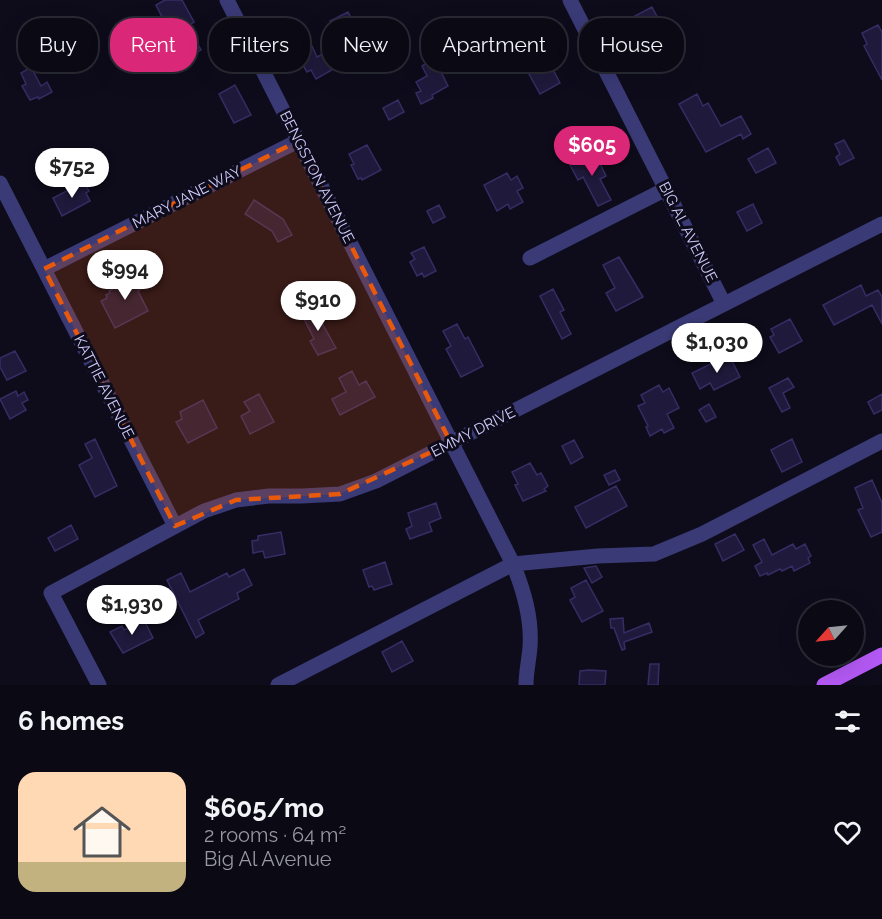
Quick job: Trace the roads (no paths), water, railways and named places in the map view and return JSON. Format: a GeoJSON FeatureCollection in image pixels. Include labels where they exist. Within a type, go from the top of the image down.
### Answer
{"type":"FeatureCollection","features":[{"type":"Feature","properties":{"kind":"main road"},"geometry":{"type":"LineString","coordinates":[[824,685],[882,656]]}},
{"type":"Feature","properties":{"kind":"street","name":"BENGSTON AVENUE"},"geometry":{"type":"LineString","coordinates":[[227,0],[513,564],[524,591],[530,618],[526,685]]}},
{"type":"Feature","properties":{"kind":"street","name":"BIG AL AVENUE"},"geometry":{"type":"LineString","coordinates":[[570,0],[724,304]]}},
{"type":"Feature","properties":{"kind":"street","name":"MARY JANE WAY"},"geometry":{"type":"LineString","coordinates":[[44,269],[298,141]]}},
{"type":"Feature","properties":{"kind":"street","name":"KATTIE AVENUE"},"geometry":{"type":"LineString","coordinates":[[0,183],[175,526]]}},
{"type":"Feature","properties":{"kind":"street"},"geometry":{"type":"LineString","coordinates":[[530,258],[666,189]]}},
{"type":"Feature","properties":{"kind":"street","name":"EMMY DRIVE"},"geometry":{"type":"LineString","coordinates":[[99,685],[51,593],[204,511],[236,500],[269,496],[340,494],[376,481],[882,224]]}},
{"type":"Feature","properties":{"kind":"street"},"geometry":{"type":"LineString","coordinates":[[278,685],[513,564],[598,556],[654,554],[702,534],[882,441]]}}]}
